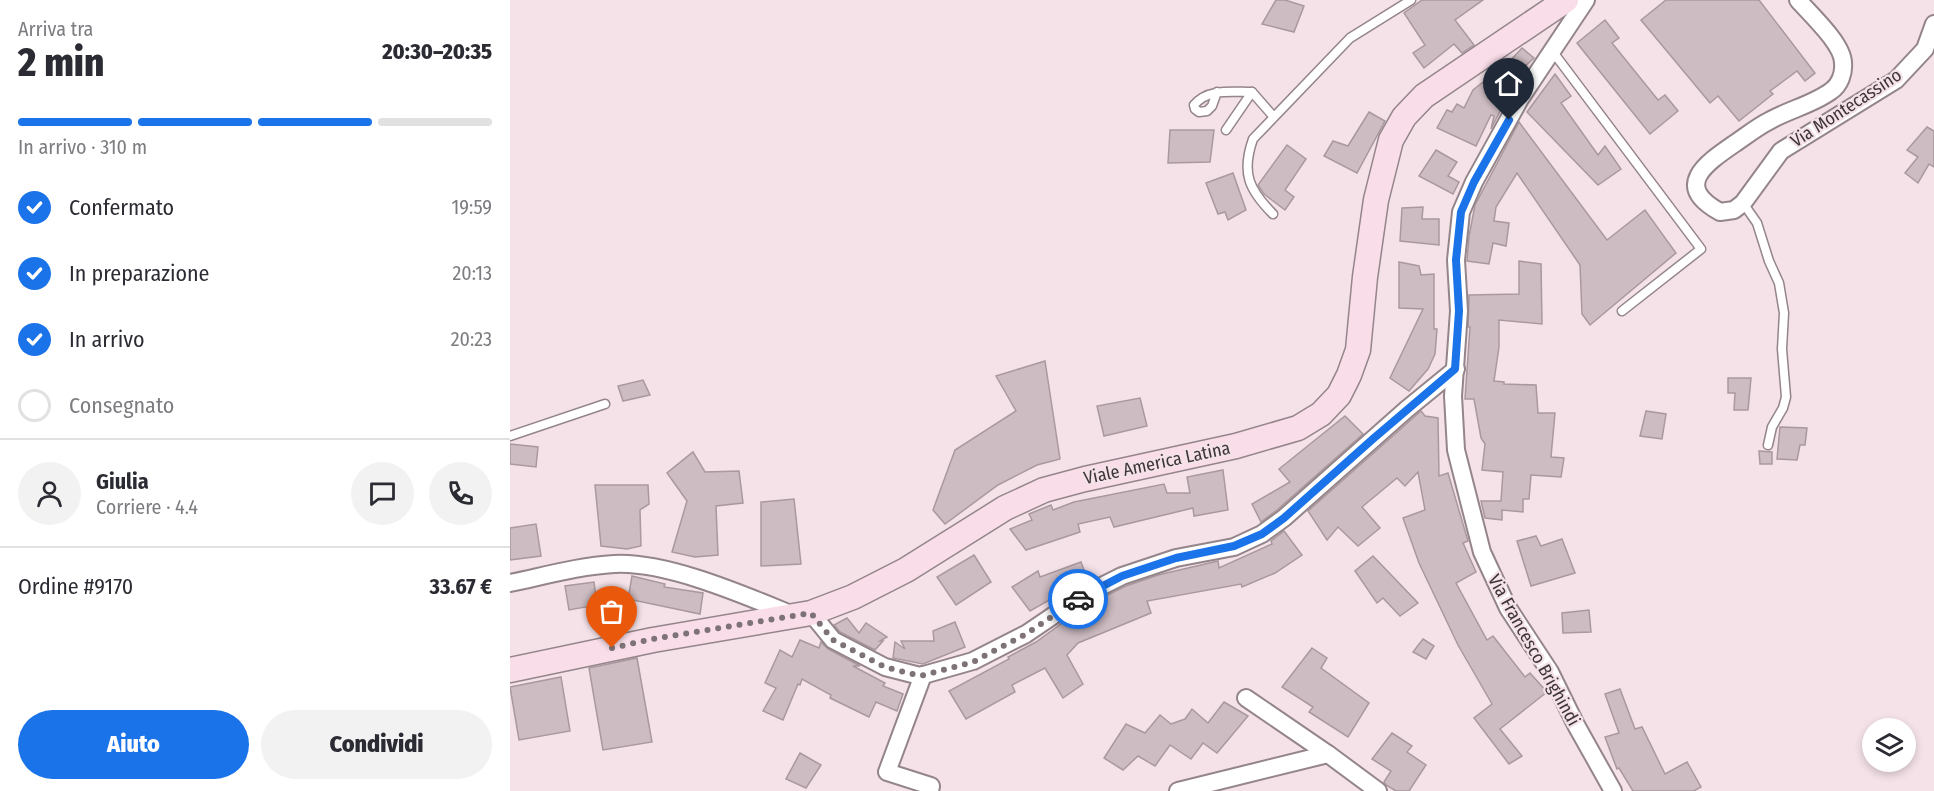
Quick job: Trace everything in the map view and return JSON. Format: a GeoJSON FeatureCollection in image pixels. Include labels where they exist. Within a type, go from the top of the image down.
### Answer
{"type":"FeatureCollection","features":[{"type":"Feature","properties":{"kind":"main road","name":"Viale America Latina"},"geometry":{"type":"LineString","coordinates":[[510,670],[653,639],[804,615],[853,597],[906,570],[1005,508],[1044,490],[1085,478],[1236,446],[1298,428],[1322,414],[1339,395],[1358,350],[1376,200],[1395,132],[1404,117],[1424,96],[1552,4]]}},
{"type":"Feature","properties":{"kind":"street","name":"Via Francesco Brighindi"},"geometry":{"type":"LineString","coordinates":[[1586,0],[1520,99],[1474,182],[1461,212],[1456,260],[1459,311],[1453,396],[1455,450],[1482,552],[1508,608],[1551,672],[1575,725],[1608,787]]}},
{"type":"Feature","properties":{"kind":"street","name":"Via Montecassino"},"geometry":{"type":"LineString","coordinates":[[1798,0],[1839,48],[1843,60],[1840,82],[1832,91],[1768,121],[1709,161],[1701,170],[1696,183],[1699,195],[1708,206],[1720,212],[1734,210],[1743,203],[1781,151],[1896,80],[1924,49],[1934,24]]}},
{"type":"Feature","properties":{"kind":"street"},"geometry":{"type":"LineString","coordinates":[[510,583],[614,564],[649,566],[706,582],[804,615],[833,640],[885,667],[920,676],[973,662],[1026,634],[1082,596],[1122,576],[1176,558],[1234,546],[1262,534],[1284,518],[1455,369]]}},
{"type":"Feature","properties":{"kind":"street"},"geometry":{"type":"LineString","coordinates":[[922,675],[886,772],[931,786],[930,791]]}},
{"type":"Feature","properties":{"kind":"street"},"geometry":{"type":"LineString","coordinates":[[1246,698],[1378,791]]}},
{"type":"Feature","properties":{"kind":"street"},"geometry":{"type":"LineString","coordinates":[[1178,791],[1328,754]]}},
{"type":"Feature","properties":{"kind":"lane"},"geometry":{"type":"LineString","coordinates":[[1273,214],[1259,201],[1250,185],[1247,169],[1248,154],[1253,139],[1350,38],[1411,0]]}},
{"type":"Feature","properties":{"kind":"lane"},"geometry":{"type":"LineString","coordinates":[[1553,52],[1701,249],[1622,311]]}},
{"type":"Feature","properties":{"kind":"lane"},"geometry":{"type":"LineString","coordinates":[[1217,92],[1252,92],[1273,116]]}},
{"type":"Feature","properties":{"kind":"lane"},"geometry":{"type":"LineString","coordinates":[[1227,130],[1252,92]]}},
{"type":"Feature","properties":{"kind":"lane"},"geometry":{"type":"LineString","coordinates":[[1743,203],[1757,223],[1768,261],[1779,284],[1784,313],[1782,349],[1786,397],[1783,408],[1772,427],[1768,445]]}},
{"type":"Feature","properties":{"kind":"lane"},"geometry":{"type":"LineString","coordinates":[[510,436],[605,405]]}},
{"type":"Feature","properties":{"kind":"building"},"geometry":{"type":"Polygon","coordinates":[[[1276,0],[1285,0],[1304,6],[1294,32],[1262,24],[1276,0]]]}},
{"type":"Feature","properties":{"kind":"building"},"geometry":{"type":"Polygon","coordinates":[[[1422,0],[1483,0],[1455,20],[1474,45],[1462,53],[1454,44],[1424,68],[1413,53],[1425,45],[1404,13],[1422,0]]]}},
{"type":"Feature","properties":{"kind":"building"},"geometry":{"type":"Polygon","coordinates":[[[1666,0],[1759,0],[1815,73],[1805,81],[1797,71],[1770,91],[1773,94],[1739,121],[1718,96],[1710,103],[1641,20],[1666,0]]]}},
{"type":"Feature","properties":{"kind":"building"},"geometry":{"type":"Polygon","coordinates":[[[1605,20],[1619,38],[1612,43],[1658,100],[1665,95],[1678,111],[1650,134],[1577,43],[1605,20]]]}},
{"type":"Feature","properties":{"kind":"building"},"geometry":{"type":"Polygon","coordinates":[[[1522,48],[1534,58],[1521,70],[1491,129],[1494,116],[1491,115],[1476,146],[1437,128],[1447,110],[1452,112],[1457,104],[1464,108],[1473,90],[1483,82],[1495,65],[1509,62],[1522,48]]]}},
{"type":"Feature","properties":{"kind":"building"},"geometry":{"type":"Polygon","coordinates":[[[1555,74],[1571,96],[1561,103],[1598,155],[1605,146],[1621,169],[1598,185],[1527,112],[1555,74]]]}},
{"type":"Feature","properties":{"kind":"building"},"geometry":{"type":"Polygon","coordinates":[[[1369,112],[1385,121],[1357,173],[1324,156],[1333,141],[1348,146],[1369,112]]]}},
{"type":"Feature","properties":{"kind":"building"},"geometry":{"type":"Polygon","coordinates":[[[1519,122],[1607,240],[1645,210],[1676,253],[1590,325],[1582,314],[1580,265],[1517,173],[1496,207],[1494,221],[1509,223],[1506,246],[1493,243],[1489,264],[1467,261],[1475,205],[1519,122]]]}},
{"type":"Feature","properties":{"kind":"building"},"geometry":{"type":"Polygon","coordinates":[[[1927,127],[1934,131],[1934,167],[1929,164],[1918,183],[1905,173],[1918,157],[1907,150],[1927,127]]]}},
{"type":"Feature","properties":{"kind":"building"},"geometry":{"type":"Polygon","coordinates":[[[1170,130],[1214,130],[1210,162],[1168,163],[1170,130]]]}},
{"type":"Feature","properties":{"kind":"building"},"geometry":{"type":"Polygon","coordinates":[[[1287,145],[1306,159],[1285,190],[1294,197],[1285,210],[1264,194],[1258,185],[1287,145]]]}},
{"type":"Feature","properties":{"kind":"building"},"geometry":{"type":"Polygon","coordinates":[[[1436,150],[1457,162],[1448,176],[1459,182],[1453,194],[1419,176],[1436,150]]]}},
{"type":"Feature","properties":{"kind":"building"},"geometry":{"type":"Polygon","coordinates":[[[1233,173],[1246,210],[1228,220],[1225,212],[1218,214],[1206,183],[1233,173]]]}},
{"type":"Feature","properties":{"kind":"building"},"geometry":{"type":"Polygon","coordinates":[[[1423,207],[1422,219],[1439,219],[1439,245],[1400,241],[1402,208],[1423,207]]]}},
{"type":"Feature","properties":{"kind":"building"},"geometry":{"type":"Polygon","coordinates":[[[1519,261],[1541,264],[1542,324],[1499,320],[1499,347],[1494,381],[1504,382],[1504,384],[1536,385],[1538,413],[1555,413],[1551,457],[1564,458],[1561,477],[1531,475],[1529,499],[1523,499],[1523,512],[1502,510],[1502,520],[1485,518],[1481,501],[1501,501],[1503,472],[1482,470],[1485,444],[1481,438],[1474,399],[1465,399],[1470,327],[1468,327],[1469,295],[1519,294],[1519,261]]]}},
{"type":"Feature","properties":{"kind":"building"},"geometry":{"type":"Polygon","coordinates":[[[1399,262],[1419,266],[1421,275],[1434,274],[1434,329],[1437,329],[1435,354],[1428,369],[1409,391],[1390,378],[1423,309],[1399,308],[1399,262]]]}},
{"type":"Feature","properties":{"kind":"building"},"geometry":{"type":"Polygon","coordinates":[[[1045,361],[1060,459],[1037,465],[998,485],[945,524],[933,510],[955,450],[1016,411],[996,376],[1045,361]]]}},
{"type":"Feature","properties":{"kind":"building"},"geometry":{"type":"Polygon","coordinates":[[[1728,378],[1751,378],[1748,410],[1734,410],[1735,393],[1728,393],[1728,378]]]}},
{"type":"Feature","properties":{"kind":"building"},"geometry":{"type":"Polygon","coordinates":[[[643,380],[650,395],[623,401],[618,386],[643,380]]]}},
{"type":"Feature","properties":{"kind":"building"},"geometry":{"type":"Polygon","coordinates":[[[1140,398],[1147,426],[1104,436],[1097,406],[1140,398]]]}},
{"type":"Feature","properties":{"kind":"building"},"geometry":{"type":"Polygon","coordinates":[[[1421,411],[1425,416],[1438,418],[1439,476],[1448,473],[1468,541],[1463,543],[1476,572],[1456,583],[1487,640],[1493,636],[1525,677],[1530,673],[1547,692],[1500,729],[1522,756],[1509,764],[1474,718],[1492,704],[1458,645],[1419,563],[1403,518],[1425,510],[1418,472],[1405,486],[1397,478],[1362,507],[1380,528],[1358,546],[1338,527],[1327,540],[1308,511],[1421,411]]]}},
{"type":"Feature","properties":{"kind":"building"},"geometry":{"type":"Polygon","coordinates":[[[1646,411],[1666,414],[1662,439],[1640,436],[1646,411]]]}},
{"type":"Feature","properties":{"kind":"building"},"geometry":{"type":"Polygon","coordinates":[[[1345,416],[1363,434],[1261,522],[1252,504],[1290,482],[1279,469],[1345,416]]]}},
{"type":"Feature","properties":{"kind":"building"},"geometry":{"type":"Polygon","coordinates":[[[1780,427],[1807,428],[1805,445],[1800,445],[1797,460],[1777,459],[1780,427]]]}},
{"type":"Feature","properties":{"kind":"building"},"geometry":{"type":"Polygon","coordinates":[[[510,444],[538,447],[536,467],[510,464],[510,444]]]}},
{"type":"Feature","properties":{"kind":"building"},"geometry":{"type":"Polygon","coordinates":[[[1759,451],[1772,452],[1772,464],[1760,464],[1759,451]]]}},
{"type":"Feature","properties":{"kind":"building"},"geometry":{"type":"Polygon","coordinates":[[[693,452],[705,472],[739,471],[743,503],[716,506],[718,555],[695,557],[672,552],[687,501],[667,473],[693,452]]]}},
{"type":"Feature","properties":{"kind":"building"},"geometry":{"type":"Polygon","coordinates":[[[1223,470],[1228,510],[1194,516],[1193,508],[1114,527],[1110,517],[1078,524],[1080,532],[1026,550],[1010,529],[1032,520],[1029,514],[1051,505],[1053,510],[1074,502],[1164,484],[1167,493],[1190,493],[1187,477],[1223,470]]]}},
{"type":"Feature","properties":{"kind":"building"},"geometry":{"type":"Polygon","coordinates":[[[595,485],[648,485],[649,504],[640,510],[641,546],[627,549],[601,546],[595,485]]]}},
{"type":"Feature","properties":{"kind":"building"},"geometry":{"type":"Polygon","coordinates":[[[794,499],[801,564],[761,566],[761,502],[794,499]]]}},
{"type":"Feature","properties":{"kind":"building"},"geometry":{"type":"Polygon","coordinates":[[[536,524],[541,556],[510,560],[510,528],[536,524]]]}},
{"type":"Feature","properties":{"kind":"building"},"geometry":{"type":"Polygon","coordinates":[[[1284,531],[1302,555],[1275,573],[1242,587],[1241,584],[1147,601],[1151,613],[1078,643],[1067,655],[1083,684],[1063,698],[1045,668],[1012,685],[1015,692],[966,719],[949,691],[1009,659],[1008,657],[1036,642],[1087,605],[1126,586],[1158,575],[1218,561],[1219,568],[1272,544],[1271,541],[1284,531]]]}},
{"type":"Feature","properties":{"kind":"building"},"geometry":{"type":"Polygon","coordinates":[[[1536,536],[1541,546],[1562,539],[1575,573],[1531,586],[1517,541],[1536,536]]]}},
{"type":"Feature","properties":{"kind":"building"},"geometry":{"type":"Polygon","coordinates":[[[974,555],[991,582],[956,605],[937,577],[974,555]]]}},
{"type":"Feature","properties":{"kind":"building"},"geometry":{"type":"Polygon","coordinates":[[[1373,556],[1418,603],[1400,616],[1383,598],[1377,603],[1355,571],[1373,556]]]}},
{"type":"Feature","properties":{"kind":"building"},"geometry":{"type":"Polygon","coordinates":[[[1081,562],[1088,581],[1030,611],[1012,587],[1038,571],[1040,577],[1081,562]]]}},
{"type":"Feature","properties":{"kind":"building"},"geometry":{"type":"Polygon","coordinates":[[[632,576],[665,584],[664,587],[703,593],[700,614],[628,599],[632,576]]]}},
{"type":"Feature","properties":{"kind":"building"},"geometry":{"type":"Polygon","coordinates":[[[594,582],[597,605],[569,610],[565,586],[594,582]]]}},
{"type":"Feature","properties":{"kind":"building"},"geometry":{"type":"Polygon","coordinates":[[[1589,610],[1591,632],[1563,633],[1562,613],[1589,610]]]}},
{"type":"Feature","properties":{"kind":"building"},"geometry":{"type":"Polygon","coordinates":[[[847,618],[859,633],[866,623],[887,637],[880,641],[883,641],[875,650],[840,632],[834,625],[847,618]]]}},
{"type":"Feature","properties":{"kind":"building"},"geometry":{"type":"Polygon","coordinates":[[[955,622],[965,647],[923,664],[893,658],[895,642],[905,649],[901,641],[934,641],[933,631],[955,622]]]}},
{"type":"Feature","properties":{"kind":"building"},"geometry":{"type":"Polygon","coordinates":[[[1423,639],[1434,646],[1426,659],[1413,652],[1423,639]]]}},
{"type":"Feature","properties":{"kind":"building"},"geometry":{"type":"Polygon","coordinates":[[[800,640],[819,648],[821,642],[828,649],[860,666],[853,666],[885,683],[883,686],[903,694],[897,711],[876,702],[869,717],[830,698],[831,695],[802,679],[783,720],[763,711],[776,688],[765,683],[780,650],[792,657],[800,640]]]}},
{"type":"Feature","properties":{"kind":"building"},"geometry":{"type":"Polygon","coordinates":[[[1312,648],[1327,658],[1321,668],[1369,703],[1348,737],[1309,712],[1313,707],[1282,687],[1312,648]]]}},
{"type":"Feature","properties":{"kind":"building"},"geometry":{"type":"Polygon","coordinates":[[[637,658],[652,742],[603,750],[589,668],[637,658]]]}},
{"type":"Feature","properties":{"kind":"building"},"geometry":{"type":"Polygon","coordinates":[[[561,677],[570,731],[519,740],[510,687],[561,677]]]}},
{"type":"Feature","properties":{"kind":"building"},"geometry":{"type":"Polygon","coordinates":[[[1620,689],[1635,729],[1642,727],[1665,774],[1687,762],[1701,787],[1694,791],[1633,791],[1619,768],[1617,769],[1605,737],[1619,733],[1605,694],[1620,689]]]}},
{"type":"Feature","properties":{"kind":"building"},"geometry":{"type":"Polygon","coordinates":[[[1224,702],[1248,716],[1217,753],[1203,743],[1191,759],[1170,745],[1155,766],[1138,756],[1123,770],[1104,758],[1126,724],[1145,733],[1160,715],[1171,724],[1185,719],[1192,709],[1208,723],[1224,702]]]}},
{"type":"Feature","properties":{"kind":"building"},"geometry":{"type":"Polygon","coordinates":[[[1392,733],[1412,746],[1407,752],[1426,765],[1409,791],[1396,791],[1386,785],[1384,782],[1391,771],[1372,759],[1392,733]]]}},
{"type":"Feature","properties":{"kind":"building"},"geometry":{"type":"Polygon","coordinates":[[[800,753],[821,765],[806,788],[786,779],[800,753]]]}},
{"type":"Feature","properties":{"kind":"way so far"},"geometry":{"type":"LineString","coordinates":[[612,648],[811,613],[833,640],[885,667],[920,676],[973,662],[1026,634],[1078,599]]}},
{"type":"Feature","properties":{"kind":"route"},"geometry":{"type":"LineString","coordinates":[[1078,599],[1122,576],[1176,558],[1234,546],[1262,534],[1284,518],[1455,369],[1459,311],[1456,260],[1461,212],[1474,182],[1509,120]]}}]}
